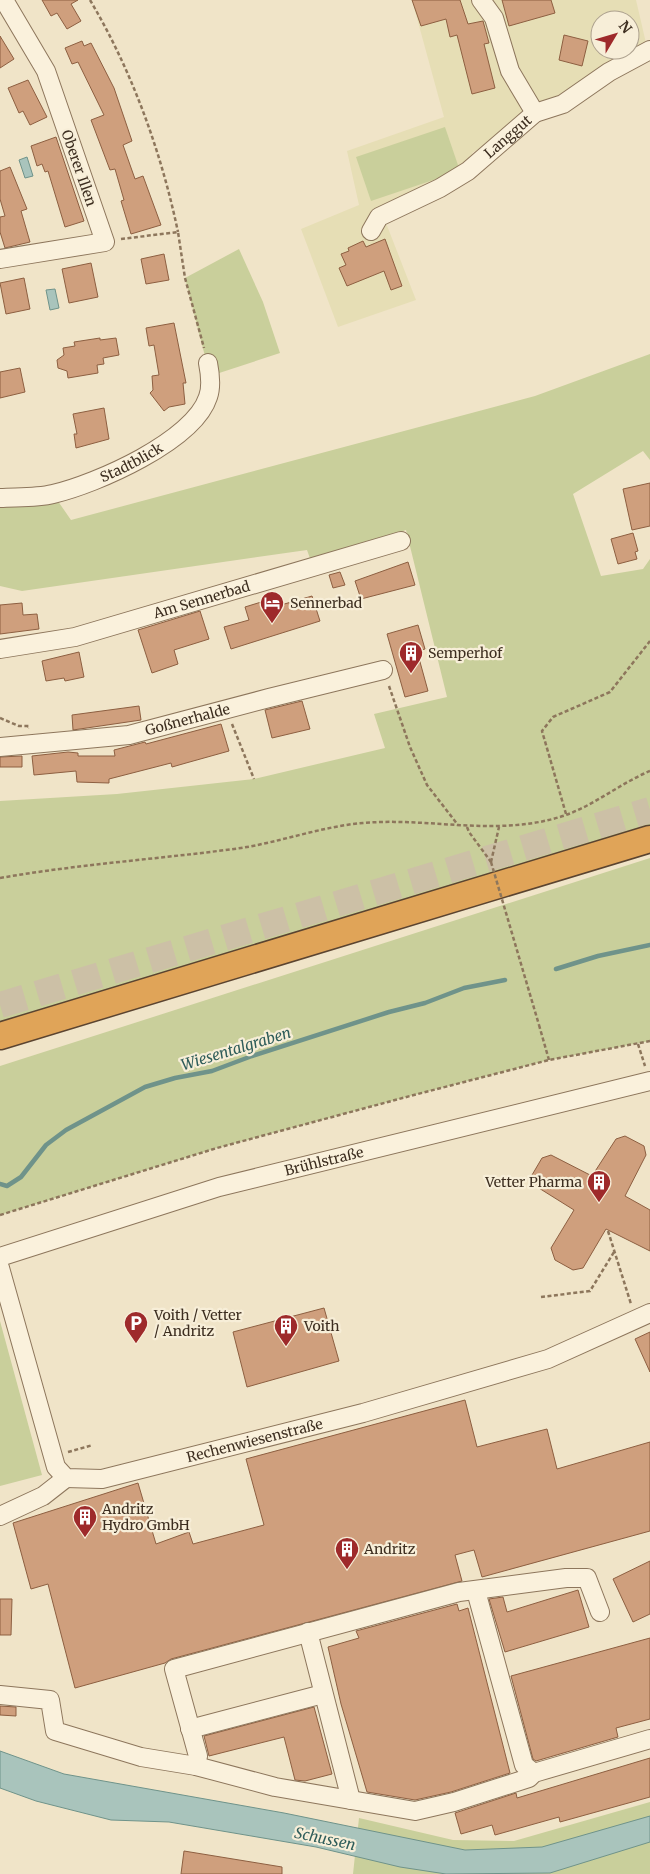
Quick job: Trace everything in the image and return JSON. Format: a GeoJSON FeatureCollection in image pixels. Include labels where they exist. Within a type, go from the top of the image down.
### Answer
{"type":"FeatureCollection","features":[{"type":"Feature","properties":{"kind":"highway"},"geometry":{"type":"LineString","coordinates":[[0,1036],[650,839]]}},
{"type":"Feature","properties":{"kind":"street","name":"Oberer Illen"},"geometry":{"type":"LineString","coordinates":[[4,0],[46,71],[105,242]]}},
{"type":"Feature","properties":{"kind":"street"},"geometry":{"type":"LineString","coordinates":[[481,0],[494,18],[510,71],[535,113]]}},
{"type":"Feature","properties":{"kind":"street","name":"Langgut"},"geometry":{"type":"LineString","coordinates":[[371,231],[379,217],[440,188],[468,171],[535,113],[563,104],[609,72],[650,50]]}},
{"type":"Feature","properties":{"kind":"street"},"geometry":{"type":"LineString","coordinates":[[0,259],[105,242]]}},
{"type":"Feature","properties":{"kind":"street","name":"Stadtblick"},"geometry":{"type":"LineString","coordinates":[[0,498],[53,494],[118,471],[162,446],[200,414],[209,396],[210,376],[208,363]]}},
{"type":"Feature","properties":{"kind":"street","name":"Am Sennerbad"},"geometry":{"type":"LineString","coordinates":[[0,649],[75,637],[400,541]]}},
{"type":"Feature","properties":{"kind":"street","name":"Goßnerhalde"},"geometry":{"type":"LineString","coordinates":[[0,748],[129,735],[377,672]]}},
{"type":"Feature","properties":{"kind":"street","name":"Brühlstraße"},"geometry":{"type":"LineString","coordinates":[[0,1256],[219,1187],[650,1081]]}},
{"type":"Feature","properties":{"kind":"street"},"geometry":{"type":"LineString","coordinates":[[0,1268],[56,1468],[66,1478],[44,1496],[0,1516]]}},
{"type":"Feature","properties":{"kind":"street","name":"Rechenwiesenstraße"},"geometry":{"type":"LineString","coordinates":[[66,1478],[102,1479],[363,1413],[548,1359],[643,1316]]}},
{"type":"Feature","properties":{"kind":"street"},"geometry":{"type":"LineString","coordinates":[[196,1766],[198,1756],[174,1669],[459,1592],[566,1578],[587,1578],[600,1612]]}},
{"type":"Feature","properties":{"kind":"street"},"geometry":{"type":"LineString","coordinates":[[476,1591],[524,1765],[534,1773]]}},
{"type":"Feature","properties":{"kind":"street"},"geometry":{"type":"LineString","coordinates":[[308,1632],[351,1800]]}},
{"type":"Feature","properties":{"kind":"street"},"geometry":{"type":"LineString","coordinates":[[190,1729],[323,1694]]}},
{"type":"Feature","properties":{"kind":"street"},"geometry":{"type":"LineString","coordinates":[[0,1695],[50,1700],[55,1731],[141,1757],[196,1766],[275,1787],[415,1811],[454,1802],[529,1778],[534,1773],[650,1739]]}},
{"type":"Feature","properties":{"kind":"path"},"geometry":{"type":"LineString","coordinates":[[90,0],[133,84],[160,159],[178,232],[192,305],[208,363]]}},
{"type":"Feature","properties":{"kind":"path"},"geometry":{"type":"LineString","coordinates":[[105,242],[178,232]]}},
{"type":"Feature","properties":{"kind":"path"},"geometry":{"type":"LineString","coordinates":[[566,815],[542,731],[553,717],[610,692],[650,641]]}},
{"type":"Feature","properties":{"kind":"path"},"geometry":{"type":"LineString","coordinates":[[377,672],[427,785],[459,826]]}},
{"type":"Feature","properties":{"kind":"path"},"geometry":{"type":"LineString","coordinates":[[226,709],[254,779]]}},
{"type":"Feature","properties":{"kind":"path"},"geometry":{"type":"LineString","coordinates":[[0,878],[40,871],[242,847],[362,823],[406,822],[467,827],[500,827],[527,824],[566,815],[650,771]]}},
{"type":"Feature","properties":{"kind":"path"},"geometry":{"type":"LineString","coordinates":[[467,827],[491,862],[549,1060]]}},
{"type":"Feature","properties":{"kind":"path"},"geometry":{"type":"LineString","coordinates":[[491,862],[500,827]]}},
{"type":"Feature","properties":{"kind":"path"},"geometry":{"type":"LineString","coordinates":[[0,1215],[218,1148],[549,1060],[650,1041]]}},
{"type":"Feature","properties":{"kind":"path"},"geometry":{"type":"LineString","coordinates":[[638,1044],[650,1081]]}},
{"type":"Feature","properties":{"kind":"path"},"geometry":{"type":"LineString","coordinates":[[608,1231],[614,1252],[643,1316]]}},
{"type":"Feature","properties":{"kind":"path"},"geometry":{"type":"LineString","coordinates":[[541,1297],[590,1291],[614,1252]]}},
{"type":"Feature","properties":{"kind":"path"},"geometry":{"type":"LineString","coordinates":[[53,1458],[93,1445]]}},
{"type":"Feature","properties":{"kind":"shaded area"},"geometry":{"type":"Polygon","coordinates":[[[412,0],[636,0],[638,10],[590,10],[590,60],[619,60],[472,153],[477,174],[386,223],[416,300],[338,327],[301,229],[359,205],[347,151],[444,117],[412,0]]]}},
{"type":"Feature","properties":{"kind":"shaded area"},"geometry":{"type":"Polygon","coordinates":[[[640,17],[646,43],[640,47],[640,17]]]}},
{"type":"Feature","properties":{"kind":"green space"},"geometry":{"type":"Polygon","coordinates":[[[445,127],[460,171],[371,201],[356,157],[445,127]]]}},
{"type":"Feature","properties":{"kind":"green space"},"geometry":{"type":"Polygon","coordinates":[[[239,249],[263,302],[280,353],[210,376],[185,278],[239,249]]]}},
{"type":"Feature","properties":{"kind":"green space"},"geometry":{"type":"Polygon","coordinates":[[[650,354],[650,460],[643,451],[573,494],[601,576],[643,569],[650,559],[650,827],[0,1023],[0,801],[117,794],[254,779],[385,748],[374,714],[447,697],[406,530],[312,564],[307,550],[22,591],[0,586],[0,498],[53,494],[71,520],[535,396],[650,354]]]}},
{"type":"Feature","properties":{"kind":"green space"},"geometry":{"type":"Polygon","coordinates":[[[650,858],[650,1041],[549,1060],[410,1096],[217,1148],[0,1215],[0,1066],[650,858]]]}},
{"type":"Feature","properties":{"kind":"green space"},"geometry":{"type":"Polygon","coordinates":[[[0,1321],[42,1475],[0,1486],[0,1321]]]}},
{"type":"Feature","properties":{"kind":"green space"},"geometry":{"type":"Polygon","coordinates":[[[650,1802],[650,1874],[353,1874],[359,1818],[453,1840],[514,1841],[650,1802]]]}},
{"type":"Feature","properties":{"kind":"water"},"geometry":{"type":"Polygon","coordinates":[[[27,157],[33,176],[25,178],[19,160],[27,157]]]}},
{"type":"Feature","properties":{"kind":"water"},"geometry":{"type":"Polygon","coordinates":[[[55,289],[59,308],[50,310],[46,290],[55,289]]]}},
{"type":"Feature","properties":{"kind":"water","name":"Schussen"},"geometry":{"type":"Polygon","coordinates":[[[0,1751],[64,1774],[284,1813],[465,1850],[542,1847],[650,1816],[650,1842],[550,1873],[446,1874],[400,1867],[316,1847],[169,1822],[111,1820],[36,1801],[0,1788],[0,1751]]]}},
{"type":"Feature","properties":{"kind":"building"},"geometry":{"type":"Polygon","coordinates":[[[42,0],[78,0],[71,4],[81,21],[67,29],[57,13],[51,16],[42,0]]]}},
{"type":"Feature","properties":{"kind":"building"},"geometry":{"type":"Polygon","coordinates":[[[412,0],[460,0],[468,24],[483,21],[489,43],[484,44],[495,88],[472,94],[457,35],[450,37],[446,19],[421,26],[412,0]]]}},
{"type":"Feature","properties":{"kind":"building"},"geometry":{"type":"Polygon","coordinates":[[[502,0],[551,0],[555,13],[509,26],[502,0]]]}},
{"type":"Feature","properties":{"kind":"building"},"geometry":{"type":"Polygon","coordinates":[[[564,35],[588,41],[582,66],[559,60],[564,35]]]}},
{"type":"Feature","properties":{"kind":"building"},"geometry":{"type":"Polygon","coordinates":[[[0,36],[14,59],[0,68],[0,36]]]}},
{"type":"Feature","properties":{"kind":"building"},"geometry":{"type":"Polygon","coordinates":[[[82,41],[84,46],[91,43],[114,88],[132,141],[123,145],[135,179],[143,176],[161,225],[131,234],[121,201],[124,200],[115,169],[110,170],[91,120],[104,115],[78,62],[72,64],[65,48],[82,41]]]}},
{"type":"Feature","properties":{"kind":"building"},"geometry":{"type":"Polygon","coordinates":[[[28,80],[47,117],[30,125],[23,111],[19,113],[8,88],[28,80]]]}},
{"type":"Feature","properties":{"kind":"building"},"geometry":{"type":"Polygon","coordinates":[[[56,137],[84,221],[65,227],[48,171],[45,172],[42,164],[37,166],[31,146],[56,137]]]}},
{"type":"Feature","properties":{"kind":"building"},"geometry":{"type":"Polygon","coordinates":[[[10,167],[27,209],[21,211],[30,242],[5,248],[0,232],[0,217],[5,216],[0,199],[0,171],[10,167]]]}},
{"type":"Feature","properties":{"kind":"building"},"geometry":{"type":"Polygon","coordinates":[[[385,239],[402,286],[391,290],[384,271],[347,286],[339,268],[346,265],[341,254],[349,251],[348,248],[363,241],[366,247],[385,239]]]}},
{"type":"Feature","properties":{"kind":"building"},"geometry":{"type":"Polygon","coordinates":[[[164,254],[169,280],[146,284],[141,259],[164,254]]]}},
{"type":"Feature","properties":{"kind":"building"},"geometry":{"type":"Polygon","coordinates":[[[91,263],[98,297],[69,303],[62,269],[91,263]]]}},
{"type":"Feature","properties":{"kind":"building"},"geometry":{"type":"Polygon","coordinates":[[[24,278],[30,309],[6,314],[0,283],[24,278]]]}},
{"type":"Feature","properties":{"kind":"building"},"geometry":{"type":"Polygon","coordinates":[[[174,323],[186,383],[183,383],[185,404],[169,407],[164,411],[150,393],[153,390],[152,376],[159,375],[154,345],[149,346],[146,328],[174,323]]]}},
{"type":"Feature","properties":{"kind":"building"},"geometry":{"type":"Polygon","coordinates":[[[100,338],[100,340],[116,338],[119,355],[103,358],[104,364],[97,365],[98,373],[68,378],[67,371],[58,368],[57,360],[64,355],[63,348],[75,346],[74,342],[100,338]]]}},
{"type":"Feature","properties":{"kind":"building"},"geometry":{"type":"Polygon","coordinates":[[[20,368],[25,392],[0,398],[0,372],[20,368]]]}},
{"type":"Feature","properties":{"kind":"building"},"geometry":{"type":"Polygon","coordinates":[[[104,408],[109,439],[76,448],[74,434],[77,434],[73,414],[104,408]]]}},
{"type":"Feature","properties":{"kind":"building"},"geometry":{"type":"Polygon","coordinates":[[[650,483],[650,526],[632,530],[623,489],[650,483]]]}},
{"type":"Feature","properties":{"kind":"building"},"geometry":{"type":"Polygon","coordinates":[[[633,533],[638,551],[635,552],[637,559],[618,564],[611,539],[633,533]]]}},
{"type":"Feature","properties":{"kind":"building"},"geometry":{"type":"Polygon","coordinates":[[[408,562],[415,585],[361,599],[355,581],[408,562]]]}},
{"type":"Feature","properties":{"kind":"building"},"geometry":{"type":"Polygon","coordinates":[[[340,572],[345,585],[333,588],[329,575],[340,572]]]}},
{"type":"Feature","properties":{"kind":"building","name":"Sennerbad"},"geometry":{"type":"Polygon","coordinates":[[[312,596],[320,621],[231,649],[224,627],[249,620],[245,607],[271,599],[274,607],[312,596]]]}},
{"type":"Feature","properties":{"kind":"building"},"geometry":{"type":"Polygon","coordinates":[[[22,603],[23,615],[37,614],[39,629],[0,634],[0,605],[22,603]]]}},
{"type":"Feature","properties":{"kind":"building"},"geometry":{"type":"Polygon","coordinates":[[[200,611],[209,639],[174,650],[178,664],[152,673],[138,630],[200,611]]]}},
{"type":"Feature","properties":{"kind":"building"},"geometry":{"type":"Polygon","coordinates":[[[418,625],[425,649],[417,651],[428,691],[405,697],[387,634],[418,625]]]}},
{"type":"Feature","properties":{"kind":"building"},"geometry":{"type":"Polygon","coordinates":[[[79,652],[84,677],[65,681],[64,678],[46,681],[42,661],[79,652]]]}},
{"type":"Feature","properties":{"kind":"building"},"geometry":{"type":"Polygon","coordinates":[[[302,701],[310,729],[272,738],[265,710],[302,701]]]}},
{"type":"Feature","properties":{"kind":"building"},"geometry":{"type":"Polygon","coordinates":[[[139,706],[141,720],[73,730],[72,715],[139,706]]]}},
{"type":"Feature","properties":{"kind":"building"},"geometry":{"type":"Polygon","coordinates":[[[221,724],[229,751],[172,767],[171,763],[109,779],[109,783],[77,782],[76,771],[34,775],[32,756],[68,752],[78,753],[78,756],[115,756],[114,750],[145,742],[146,744],[221,724]]]}},
{"type":"Feature","properties":{"kind":"building"},"geometry":{"type":"Polygon","coordinates":[[[22,756],[22,767],[0,767],[0,757],[22,756]]]}},
{"type":"Feature","properties":{"kind":"building","name":"Vetter Pharma"},"geometry":{"type":"Polygon","coordinates":[[[625,1136],[644,1146],[646,1155],[625,1196],[650,1210],[650,1251],[606,1229],[583,1268],[573,1270],[555,1260],[551,1248],[574,1210],[534,1185],[532,1175],[542,1158],[551,1155],[592,1176],[616,1139],[625,1136]]]}},
{"type":"Feature","properties":{"kind":"building","name":"Voith"},"geometry":{"type":"Polygon","coordinates":[[[324,1308],[339,1361],[247,1387],[233,1332],[324,1308]]]}},
{"type":"Feature","properties":{"kind":"building"},"geometry":{"type":"Polygon","coordinates":[[[650,1332],[650,1372],[635,1339],[650,1332]]]}},
{"type":"Feature","properties":{"kind":"building"},"geometry":{"type":"Polygon","coordinates":[[[465,1400],[477,1447],[547,1429],[557,1469],[650,1442],[650,1531],[482,1577],[474,1550],[455,1555],[462,1581],[171,1659],[165,1663],[75,1688],[48,1584],[31,1589],[13,1523],[138,1483],[156,1544],[189,1532],[193,1544],[264,1525],[246,1459],[465,1400]]]}},
{"type":"Feature","properties":{"kind":"building"},"geometry":{"type":"Polygon","coordinates":[[[650,1561],[650,1614],[633,1622],[613,1579],[650,1561]]]}},
{"type":"Feature","properties":{"kind":"building"},"geometry":{"type":"Polygon","coordinates":[[[578,1590],[589,1627],[505,1652],[489,1599],[503,1597],[507,1612],[578,1590]]]}},
{"type":"Feature","properties":{"kind":"building"},"geometry":{"type":"Polygon","coordinates":[[[0,1599],[12,1599],[11,1635],[0,1635],[0,1599]]]}},
{"type":"Feature","properties":{"kind":"building"},"geometry":{"type":"Polygon","coordinates":[[[457,1604],[459,1611],[468,1608],[510,1773],[451,1792],[415,1800],[367,1792],[341,1704],[328,1647],[359,1638],[356,1631],[457,1604]]]}},
{"type":"Feature","properties":{"kind":"building"},"geometry":{"type":"Polygon","coordinates":[[[650,1638],[650,1719],[616,1728],[618,1737],[536,1761],[533,1759],[511,1676],[650,1638]]]}},
{"type":"Feature","properties":{"kind":"building"},"geometry":{"type":"Polygon","coordinates":[[[0,1706],[16,1707],[16,1716],[0,1715],[0,1706]]]}},
{"type":"Feature","properties":{"kind":"building"},"geometry":{"type":"Polygon","coordinates":[[[314,1707],[332,1774],[305,1781],[295,1780],[284,1737],[209,1756],[204,1736],[314,1707]]]}},
{"type":"Feature","properties":{"kind":"building"},"geometry":{"type":"Polygon","coordinates":[[[650,1758],[650,1797],[560,1822],[559,1817],[495,1835],[492,1825],[461,1834],[455,1813],[516,1793],[517,1798],[650,1758]]]}},
{"type":"Feature","properties":{"kind":"building"},"geometry":{"type":"Polygon","coordinates":[[[184,1851],[282,1867],[282,1874],[181,1874],[184,1851]]]}},
{"type":"Feature","properties":{"kind":"waterway","name":"Wiesentalgraben"},"geometry":{"type":"LineString","coordinates":[[556,969],[598,956],[650,945]]}},
{"type":"Feature","properties":{"kind":"waterway","name":"Wiesentalgraben"},"geometry":{"type":"LineString","coordinates":[[0,1184],[7,1186],[21,1177],[46,1145],[66,1130],[145,1087],[175,1078],[212,1071],[252,1056],[389,1012],[425,1003],[464,988],[505,980]]}},
{"type":"Feature","properties":{"kind":"tunnel"},"geometry":{"type":"LineString","coordinates":[[0,1005],[650,810]]}},
{"type":"Feature","properties":{"kind":"place","name":"Sennerbad"},"geometry":{"type":"Point","coordinates":[272,624]}},
{"type":"Feature","properties":{"kind":"place","name":"Semperhof"},"geometry":{"type":"Point","coordinates":[411,674]}},
{"type":"Feature","properties":{"kind":"place","name":"Vetter Pharma"},"geometry":{"type":"Point","coordinates":[599,1203]}},
{"type":"Feature","properties":{"kind":"place","name":"Voith / Vetter / Andritz"},"geometry":{"type":"Point","coordinates":[136,1344]}},
{"type":"Feature","properties":{"kind":"place","name":"Voith"},"geometry":{"type":"Point","coordinates":[286,1347]}},
{"type":"Feature","properties":{"kind":"place","name":"Andritz Hydro GmbH"},"geometry":{"type":"Point","coordinates":[85,1538]}},
{"type":"Feature","properties":{"kind":"place","name":"Andritz"},"geometry":{"type":"Point","coordinates":[347,1570]}}]}
